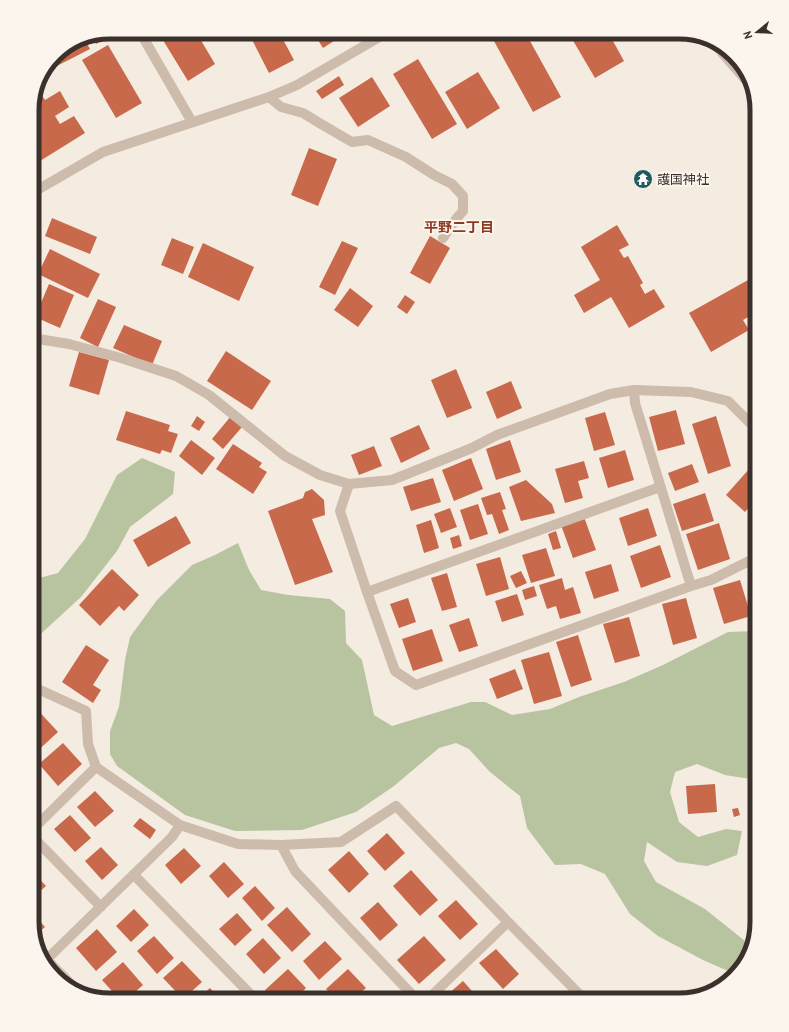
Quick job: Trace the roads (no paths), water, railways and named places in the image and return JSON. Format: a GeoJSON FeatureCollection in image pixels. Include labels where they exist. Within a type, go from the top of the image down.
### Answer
{"type":"FeatureCollection","features":[{"type":"Feature","properties":{"kind":"street"},"geometry":{"type":"LineString","coordinates":[[144,39],[192,122]]}},
{"type":"Feature","properties":{"kind":"street"},"geometry":{"type":"LineString","coordinates":[[39,189],[103,152],[269,97],[297,85],[376,39]]}},
{"type":"Feature","properties":{"kind":"street"},"geometry":{"type":"LineString","coordinates":[[727,58],[738,71]]}},
{"type":"Feature","properties":{"kind":"street"},"geometry":{"type":"LineString","coordinates":[[269,97],[281,107],[303,113],[352,142],[368,140],[406,156],[434,175],[452,184],[463,196],[463,211],[443,238]]}},
{"type":"Feature","properties":{"kind":"street"},"geometry":{"type":"LineString","coordinates":[[39,339],[69,344],[122,358],[176,376],[209,395],[285,456],[320,475],[349,484],[392,480],[472,448],[498,435],[610,394],[634,390],[691,392],[728,402],[750,423]]}},
{"type":"Feature","properties":{"kind":"street"},"geometry":{"type":"LineString","coordinates":[[634,390],[635,402],[691,586]]}},
{"type":"Feature","properties":{"kind":"street"},"geometry":{"type":"LineString","coordinates":[[349,484],[340,511],[395,671],[416,685],[711,580],[750,560]]}},
{"type":"Feature","properties":{"kind":"street"},"geometry":{"type":"LineString","coordinates":[[367,592],[660,487]]}},
{"type":"Feature","properties":{"kind":"street"},"geometry":{"type":"LineString","coordinates":[[39,688],[86,711],[88,744],[96,768],[180,825],[238,844],[281,846],[340,842],[396,806],[577,993]]}},
{"type":"Feature","properties":{"kind":"street"},"geometry":{"type":"LineString","coordinates":[[39,823],[96,768]]}},
{"type":"Feature","properties":{"kind":"street"},"geometry":{"type":"LineString","coordinates":[[48,956],[101,907],[172,837],[180,825]]}},
{"type":"Feature","properties":{"kind":"street"},"geometry":{"type":"LineString","coordinates":[[39,843],[101,907]]}},
{"type":"Feature","properties":{"kind":"street"},"geometry":{"type":"LineString","coordinates":[[281,846],[295,872],[410,993]]}},
{"type":"Feature","properties":{"kind":"street"},"geometry":{"type":"LineString","coordinates":[[134,874],[249,993]]}},
{"type":"Feature","properties":{"kind":"street"},"geometry":{"type":"LineString","coordinates":[[434,993],[508,922]]}},
{"type":"Feature","properties":{"kind":"place","name":"護国神社"},"geometry":{"type":"Point","coordinates":[643,179]}},
{"type":"Feature","properties":{"kind":"district","name":"平野二丁目"},"geometry":{"type":"Point","coordinates":[459,227]}}]}
